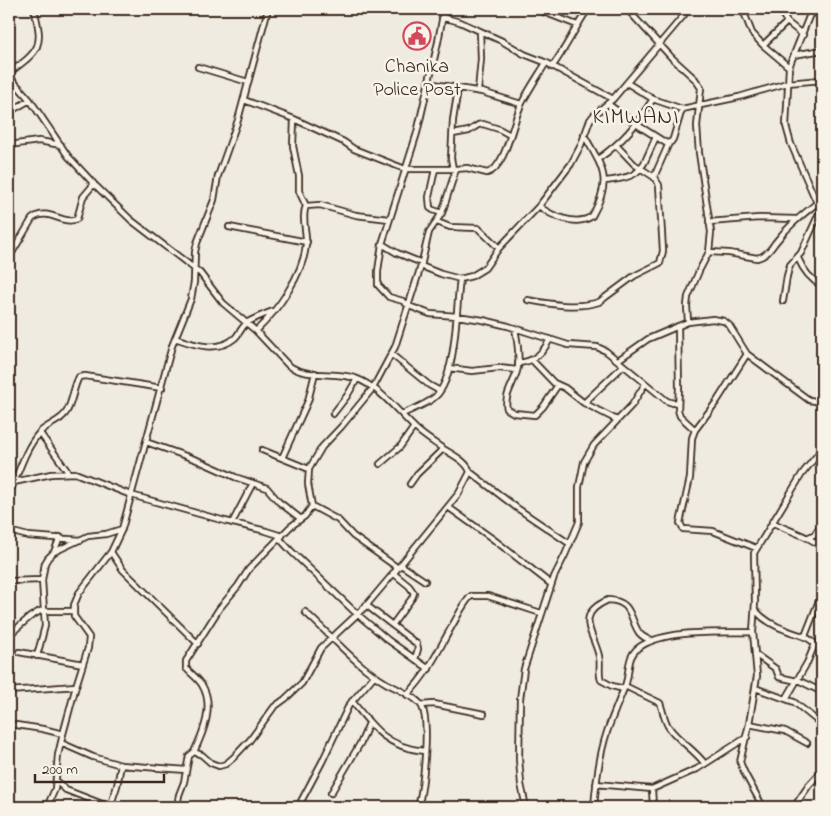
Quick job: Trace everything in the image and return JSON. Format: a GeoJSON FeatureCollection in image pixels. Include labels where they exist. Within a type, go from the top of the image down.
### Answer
{"type":"FeatureCollection","features":[{"type":"Feature","properties":{"kind":"street"},"geometry":{"type":"LineString","coordinates":[[34,9],[39,25],[40,41],[31,56],[9,74],[30,100],[68,156],[94,184],[131,220],[194,268],[223,303],[256,331],[283,361],[292,368],[315,373],[349,376],[373,388],[402,414],[414,428],[466,464],[470,472],[517,508],[570,544]]}},
{"type":"Feature","properties":{"kind":"street"},"geometry":{"type":"LineString","coordinates":[[48,807],[55,789],[63,734],[88,648],[89,638],[77,621],[74,611],[79,593],[111,552],[122,530],[175,338],[191,299],[197,243],[214,200],[218,176],[244,100],[268,9]]}},
{"type":"Feature","properties":{"kind":"street"},"geometry":{"type":"LineString","coordinates":[[444,9],[417,133],[382,244],[378,285],[385,294],[403,301],[408,306],[430,314],[457,316],[515,328],[573,345],[599,348],[618,360],[645,384],[670,402],[678,402]]}},
{"type":"Feature","properties":{"kind":"street"},"geometry":{"type":"LineString","coordinates":[[536,9],[577,25]]}},
{"type":"Feature","properties":{"kind":"street"},"geometry":{"type":"LineString","coordinates":[[552,66],[568,45],[577,25],[588,9]]}},
{"type":"Feature","properties":{"kind":"street"},"geometry":{"type":"LineString","coordinates":[[627,9],[672,58],[695,79],[701,88],[697,116],[699,153],[711,232],[709,252],[691,288],[687,306],[688,322]]}},
{"type":"Feature","properties":{"kind":"street"},"geometry":{"type":"LineString","coordinates":[[382,244],[441,274],[460,278],[472,276],[485,268],[499,248],[539,206],[571,164],[590,120],[627,83],[661,44],[687,9]]}},
{"type":"Feature","properties":{"kind":"street"},"geometry":{"type":"LineString","coordinates":[[779,9],[787,22],[802,36]]}},
{"type":"Feature","properties":{"kind":"street"},"geometry":{"type":"LineString","coordinates":[[744,10],[752,33],[789,67]]}},
{"type":"Feature","properties":{"kind":"street"},"geometry":{"type":"LineString","coordinates":[[817,203],[788,135],[786,126],[787,83],[789,67],[811,11],[822,14]]}},
{"type":"Feature","properties":{"kind":"street"},"geometry":{"type":"LineString","coordinates":[[442,17],[480,31],[552,66],[613,99]]}},
{"type":"Feature","properties":{"kind":"street"},"geometry":{"type":"LineString","coordinates":[[763,45],[787,22]]}},
{"type":"Feature","properties":{"kind":"street"},"geometry":{"type":"LineString","coordinates":[[478,91],[481,59],[480,31]]}},
{"type":"Feature","properties":{"kind":"street"},"geometry":{"type":"LineString","coordinates":[[794,55],[822,50]]}},
{"type":"Feature","properties":{"kind":"street"},"geometry":{"type":"LineString","coordinates":[[244,100],[294,119],[344,142],[354,149],[405,169],[467,168],[487,174],[493,171],[501,160],[521,104],[546,63]]}},
{"type":"Feature","properties":{"kind":"street"},"geometry":{"type":"LineString","coordinates":[[198,67],[248,82]]}},
{"type":"Feature","properties":{"kind":"street"},"geometry":{"type":"LineString","coordinates":[[627,83],[653,99],[682,109],[738,97],[787,83],[822,80]]}},
{"type":"Feature","properties":{"kind":"street"},"geometry":{"type":"LineString","coordinates":[[428,83],[478,91],[521,104]]}},
{"type":"Feature","properties":{"kind":"street"},"geometry":{"type":"LineString","coordinates":[[312,506],[308,484],[309,468],[318,452],[373,388],[399,338],[430,231],[442,213],[454,169],[451,158],[453,120],[458,89]]}},
{"type":"Feature","properties":{"kind":"street"},"geometry":{"type":"LineString","coordinates":[[598,159],[617,146],[636,124],[653,99]]}},
{"type":"Feature","properties":{"kind":"street"},"geometry":{"type":"LineString","coordinates":[[9,112],[30,100]]}},
{"type":"Feature","properties":{"kind":"street"},"geometry":{"type":"LineString","coordinates":[[608,104],[656,137],[669,143]]}},
{"type":"Feature","properties":{"kind":"street"},"geometry":{"type":"LineString","coordinates":[[654,177],[669,143],[673,139],[682,109]]}},
{"type":"Feature","properties":{"kind":"street"},"geometry":{"type":"LineString","coordinates":[[256,331],[284,297],[300,266],[307,242],[304,214],[306,206],[299,191],[299,176],[292,146],[294,119]]}},
{"type":"Feature","properties":{"kind":"street"},"geometry":{"type":"LineString","coordinates":[[453,134],[469,131],[483,124],[510,135]]}},
{"type":"Feature","properties":{"kind":"street"},"geometry":{"type":"LineString","coordinates":[[539,206],[549,214],[576,220],[588,219],[594,212],[605,186],[605,181],[598,159],[584,135]]}},
{"type":"Feature","properties":{"kind":"street"},"geometry":{"type":"LineString","coordinates":[[605,181],[629,177],[641,168],[656,137]]}},
{"type":"Feature","properties":{"kind":"street"},"geometry":{"type":"LineString","coordinates":[[9,145],[39,141],[61,145]]}},
{"type":"Feature","properties":{"kind":"street"},"geometry":{"type":"LineString","coordinates":[[528,300],[576,306],[594,304],[634,276],[660,263],[662,251],[659,186],[654,177],[627,157],[617,146]]}},
{"type":"Feature","properties":{"kind":"street"},"geometry":{"type":"LineString","coordinates":[[435,169],[429,204],[433,210],[442,213]]}},
{"type":"Feature","properties":{"kind":"street"},"geometry":{"type":"LineString","coordinates":[[9,258],[36,215],[54,215],[69,221],[77,219],[83,197],[94,184]]}},
{"type":"Feature","properties":{"kind":"street"},"geometry":{"type":"LineString","coordinates":[[709,252],[762,257],[796,219],[822,201]]}},
{"type":"Feature","properties":{"kind":"street"},"geometry":{"type":"LineString","coordinates":[[306,206],[320,205],[356,215],[389,219]]}},
{"type":"Feature","properties":{"kind":"street"},"geometry":{"type":"LineString","coordinates":[[783,301],[786,276],[790,265],[798,258],[822,207]]}},
{"type":"Feature","properties":{"kind":"street"},"geometry":{"type":"LineString","coordinates":[[709,222],[751,218],[796,219]]}},
{"type":"Feature","properties":{"kind":"street"},"geometry":{"type":"LineString","coordinates":[[437,222],[450,227],[478,228],[499,248]]}},
{"type":"Feature","properties":{"kind":"street"},"geometry":{"type":"LineString","coordinates":[[229,227],[307,242]]}},
{"type":"Feature","properties":{"kind":"street"},"geometry":{"type":"LineString","coordinates":[[798,258],[802,267],[822,286]]}},
{"type":"Feature","properties":{"kind":"street"},"geometry":{"type":"LineString","coordinates":[[402,414],[431,400],[440,392],[449,368],[457,316],[460,278]]}},
{"type":"Feature","properties":{"kind":"street"},"geometry":{"type":"LineString","coordinates":[[175,338],[208,347],[216,347],[236,337],[246,323],[275,310]]}},
{"type":"Feature","properties":{"kind":"street"},"geometry":{"type":"LineString","coordinates":[[618,360],[642,342],[688,322],[724,321],[729,325],[747,354],[809,400],[822,402]]}},
{"type":"Feature","properties":{"kind":"street"},"geometry":{"type":"LineString","coordinates":[[678,326],[678,410],[680,416],[695,430]]}},
{"type":"Feature","properties":{"kind":"street"},"geometry":{"type":"LineString","coordinates":[[515,328],[518,363],[506,401],[507,409],[514,413],[535,415],[558,385]]}},
{"type":"Feature","properties":{"kind":"street"},"geometry":{"type":"LineString","coordinates":[[518,363],[532,360],[541,353],[550,339]]}},
{"type":"Feature","properties":{"kind":"street"},"geometry":{"type":"LineString","coordinates":[[391,354],[440,392]]}},
{"type":"Feature","properties":{"kind":"street"},"geometry":{"type":"LineString","coordinates":[[747,354],[695,430],[692,438],[688,486],[681,516],[681,527],[713,531],[756,548]]}},
{"type":"Feature","properties":{"kind":"street"},"geometry":{"type":"LineString","coordinates":[[532,360],[551,381],[584,403],[617,420]]}},
{"type":"Feature","properties":{"kind":"street"},"geometry":{"type":"LineString","coordinates":[[584,403],[623,366]]}},
{"type":"Feature","properties":{"kind":"street"},"geometry":{"type":"LineString","coordinates":[[449,368],[517,370]]}},
{"type":"Feature","properties":{"kind":"street"},"geometry":{"type":"LineString","coordinates":[[282,458],[308,401],[315,373]]}},
{"type":"Feature","properties":{"kind":"street"},"geometry":{"type":"LineString","coordinates":[[9,494],[23,458],[46,426],[68,410],[77,380],[81,376],[162,388]]}},
{"type":"Feature","properties":{"kind":"street"},"geometry":{"type":"LineString","coordinates":[[333,414],[357,379]]}},
{"type":"Feature","properties":{"kind":"street"},"geometry":{"type":"LineString","coordinates":[[526,807],[521,784],[519,759],[520,699],[524,669],[541,613],[579,522],[578,487],[584,462],[594,445],[632,405],[645,384]]}},
{"type":"Feature","properties":{"kind":"street"},"geometry":{"type":"LineString","coordinates":[[380,464],[400,447],[414,428]]}},
{"type":"Feature","properties":{"kind":"street"},"geometry":{"type":"LineString","coordinates":[[40,433],[68,472]]}},
{"type":"Feature","properties":{"kind":"street"},"geometry":{"type":"LineString","coordinates":[[146,442],[267,488],[279,502],[301,519]]}},
{"type":"Feature","properties":{"kind":"street"},"geometry":{"type":"LineString","coordinates":[[410,484],[417,474],[443,449]]}},
{"type":"Feature","properties":{"kind":"street"},"geometry":{"type":"LineString","coordinates":[[763,807],[744,774],[740,762],[747,737],[757,676],[753,632],[755,610],[753,566],[756,548],[802,474],[822,449]]}},
{"type":"Feature","properties":{"kind":"street"},"geometry":{"type":"LineString","coordinates":[[262,450],[309,468]]}},
{"type":"Feature","properties":{"kind":"street"},"geometry":{"type":"LineString","coordinates":[[14,482],[68,472],[131,495],[266,531],[281,538],[291,551],[357,614],[429,669]]}},
{"type":"Feature","properties":{"kind":"street"},"geometry":{"type":"LineString","coordinates":[[194,752],[219,766],[226,764],[250,740],[274,708],[302,683],[321,648],[366,605],[400,566],[448,507],[463,486],[470,472]]}},
{"type":"Feature","properties":{"kind":"street"},"geometry":{"type":"LineString","coordinates":[[232,523],[253,483]]}},
{"type":"Feature","properties":{"kind":"street"},"geometry":{"type":"LineString","coordinates":[[177,807],[189,756],[194,752],[204,731],[207,711],[202,685],[186,668],[185,663],[224,602],[249,569],[312,506]]}},
{"type":"Feature","properties":{"kind":"street"},"geometry":{"type":"LineString","coordinates":[[312,506],[338,520],[353,536],[425,581]]}},
{"type":"Feature","properties":{"kind":"street"},"geometry":{"type":"LineString","coordinates":[[448,507],[493,538],[552,584]]}},
{"type":"Feature","properties":{"kind":"street"},"geometry":{"type":"LineString","coordinates":[[772,522],[809,537],[822,547]]}},
{"type":"Feature","properties":{"kind":"street"},"geometry":{"type":"LineString","coordinates":[[809,537],[815,534],[822,523]]}},
{"type":"Feature","properties":{"kind":"street"},"geometry":{"type":"LineString","coordinates":[[54,552],[88,536],[122,530]]}},
{"type":"Feature","properties":{"kind":"street"},"geometry":{"type":"LineString","coordinates":[[9,531],[28,536],[81,540]]}},
{"type":"Feature","properties":{"kind":"street"},"geometry":{"type":"LineString","coordinates":[[38,656],[44,631],[45,610],[42,580],[45,563],[54,552],[60,537]]}},
{"type":"Feature","properties":{"kind":"street"},"geometry":{"type":"LineString","coordinates":[[111,552],[123,570],[198,644]]}},
{"type":"Feature","properties":{"kind":"street"},"geometry":{"type":"LineString","coordinates":[[392,624],[414,593],[410,586],[394,573]]}},
{"type":"Feature","properties":{"kind":"street"},"geometry":{"type":"LineString","coordinates":[[9,581],[42,580]]}},
{"type":"Feature","properties":{"kind":"street"},"geometry":{"type":"LineString","coordinates":[[407,695],[422,680],[471,596],[479,595],[495,598],[520,608],[541,613]]}},
{"type":"Feature","properties":{"kind":"street"},"geometry":{"type":"LineString","coordinates":[[651,641],[639,633],[629,609],[621,604],[608,600],[597,606],[588,616],[588,623],[599,654],[601,680],[612,686],[624,688],[660,703],[668,726],[705,764]]}},
{"type":"Feature","properties":{"kind":"street"},"geometry":{"type":"LineString","coordinates":[[805,636],[818,603],[822,600]]}},
{"type":"Feature","properties":{"kind":"street"},"geometry":{"type":"LineString","coordinates":[[366,605],[417,644],[418,649],[415,659]]}},
{"type":"Feature","properties":{"kind":"street"},"geometry":{"type":"LineString","coordinates":[[9,635],[30,617],[45,610],[74,611]]}},
{"type":"Feature","properties":{"kind":"street"},"geometry":{"type":"LineString","coordinates":[[755,610],[760,616],[778,627],[805,636],[822,648]]}},
{"type":"Feature","properties":{"kind":"street"},"geometry":{"type":"LineString","coordinates":[[305,612],[374,676],[421,704],[434,704],[484,714]]}},
{"type":"Feature","properties":{"kind":"street"},"geometry":{"type":"LineString","coordinates":[[594,807],[596,784],[607,732],[628,677],[631,654],[651,641],[687,634],[753,632]]}},
{"type":"Feature","properties":{"kind":"street"},"geometry":{"type":"LineString","coordinates":[[786,698],[811,656],[815,644]]}},
{"type":"Feature","properties":{"kind":"street"},"geometry":{"type":"LineString","coordinates":[[19,652],[83,664]]}},
{"type":"Feature","properties":{"kind":"street"},"geometry":{"type":"LineString","coordinates":[[755,654],[776,669],[779,677],[798,680],[822,692]]}},
{"type":"Feature","properties":{"kind":"street"},"geometry":{"type":"LineString","coordinates":[[298,807],[352,701],[374,676]]}},
{"type":"Feature","properties":{"kind":"street"},"geometry":{"type":"LineString","coordinates":[[9,690],[76,686]]}},
{"type":"Feature","properties":{"kind":"street"},"geometry":{"type":"LineString","coordinates":[[755,688],[786,698],[799,705],[821,724]]}},
{"type":"Feature","properties":{"kind":"street"},"geometry":{"type":"LineString","coordinates":[[352,701],[376,731],[398,745],[412,750],[424,751]]}},
{"type":"Feature","properties":{"kind":"street"},"geometry":{"type":"LineString","coordinates":[[418,807],[423,777],[424,751],[424,717],[421,704]]}},
{"type":"Feature","properties":{"kind":"street"},"geometry":{"type":"LineString","coordinates":[[331,793],[361,742],[369,723]]}},
{"type":"Feature","properties":{"kind":"street"},"geometry":{"type":"LineString","coordinates":[[9,724],[63,734]]}},
{"type":"Feature","properties":{"kind":"street"},"geometry":{"type":"LineString","coordinates":[[749,724],[785,731],[807,743]]}},
{"type":"Feature","properties":{"kind":"street"},"geometry":{"type":"LineString","coordinates":[[596,784],[652,789],[697,769],[747,737]]}},
{"type":"Feature","properties":{"kind":"street"},"geometry":{"type":"LineString","coordinates":[[61,743],[93,757],[122,765],[186,770]]}},
{"type":"Feature","properties":{"kind":"street"},"geometry":{"type":"LineString","coordinates":[[56,781],[66,790],[110,807],[118,786],[122,765]]}},
{"type":"Feature","properties":{"kind":"street"},"geometry":{"type":"LineString","coordinates":[[794,807],[816,776],[822,772]]}},
{"type":"Feature","properties":{"kind":"street"},"geometry":{"type":"LineString","coordinates":[[816,776],[822,780]]}},
{"type":"Feature","properties":{"kind":"street"},"geometry":{"type":"LineString","coordinates":[[652,789],[653,807]]}},
{"type":"Feature","properties":{"kind":"place","name":"Chanika Police Post"},"geometry":{"type":"Point","coordinates":[417,36]}},
{"type":"Feature","properties":{"kind":"district","name":"KIMWANI"},"geometry":{"type":"Point","coordinates":[636,115]}}]}
